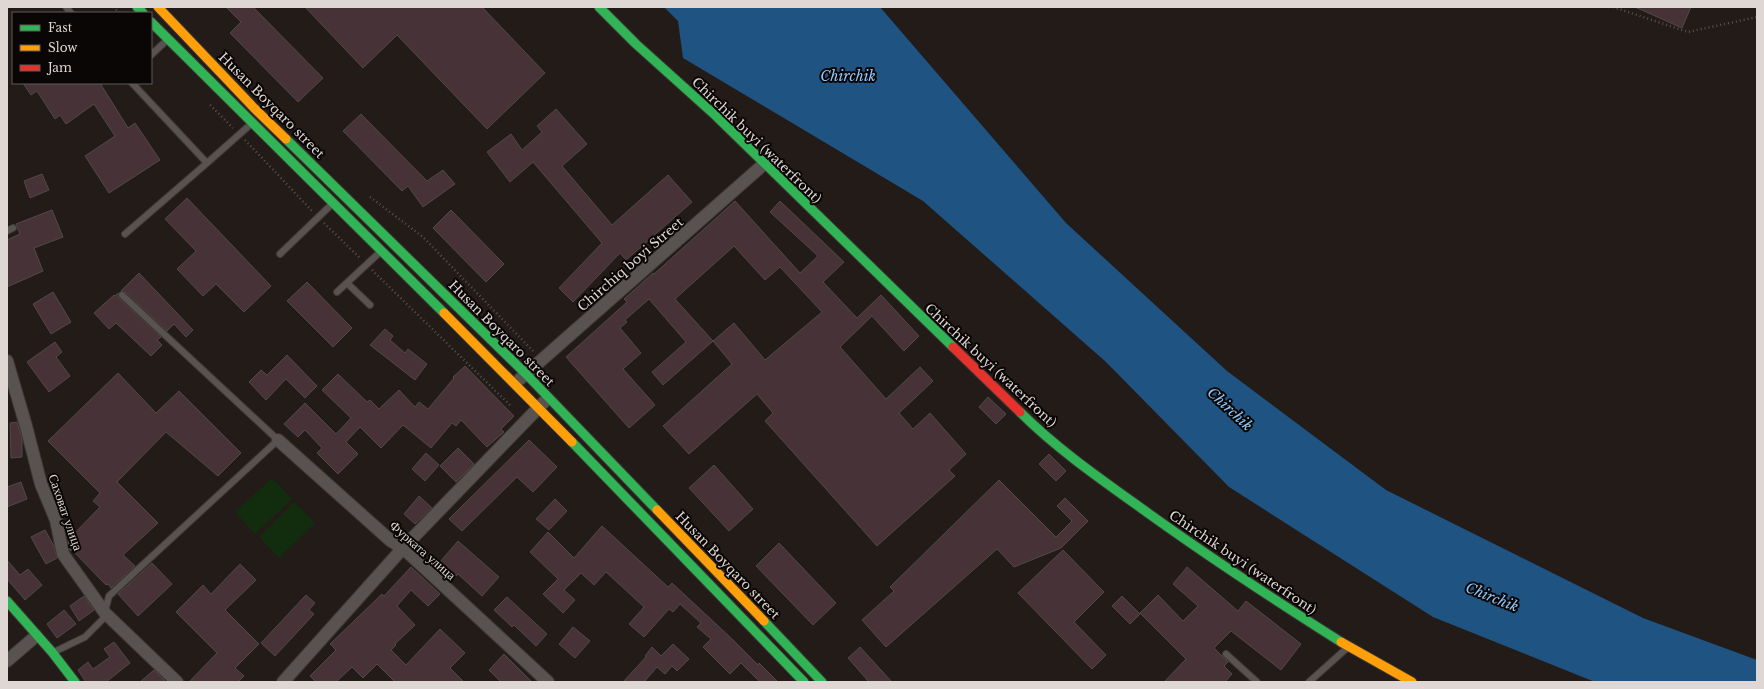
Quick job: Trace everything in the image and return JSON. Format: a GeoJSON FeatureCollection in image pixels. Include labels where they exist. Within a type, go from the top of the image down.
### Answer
{"type":"FeatureCollection","features":[{"type":"Feature","properties":{"kind":"main road","name":"Husan Boyqaro street"},"geometry":{"type":"LineString","coordinates":[[158,7],[254,108],[340,190],[526,374],[822,682]]}},
{"type":"Feature","properties":{"kind":"main road","name":"Chirchik buyi (waterfront)"},"geometry":{"type":"LineString","coordinates":[[599,7],[636,44],[716,116],[1035,427],[1110,486],[1215,562],[1348,647],[1412,682]]}},
{"type":"Feature","properties":{"kind":"main road","name":"Husan Boyqaro street"},"geometry":{"type":"LineString","coordinates":[[152,23],[251,124],[381,250],[515,384],[804,682]]}},
{"type":"Feature","properties":{"kind":"main road"},"geometry":{"type":"LineString","coordinates":[[7,601],[36,636],[52,652],[75,682]]}},
{"type":"Feature","properties":{"kind":"street","name":"Chirchiq boyi Street"},"geometry":{"type":"LineString","coordinates":[[515,384],[764,164]]}},
{"type":"Feature","properties":{"kind":"street","name":"Саховат улица"},"geometry":{"type":"LineString","coordinates":[[7,361],[41,484],[56,520],[63,554],[105,613],[177,682]]}},
{"type":"Feature","properties":{"kind":"street"},"geometry":{"type":"LineString","coordinates":[[288,680],[403,548],[549,398]]}},
{"type":"Feature","properties":{"kind":"street","name":"Фурката улица"},"geometry":{"type":"LineString","coordinates":[[278,440],[391,541],[403,548],[548,682]]}},
{"type":"Feature","properties":{"kind":"street"},"geometry":{"type":"LineString","coordinates":[[7,661],[36,636]]}},
{"type":"Feature","properties":{"kind":"lane"},"geometry":{"type":"LineString","coordinates":[[152,54],[168,39]]}},
{"type":"Feature","properties":{"kind":"lane"},"geometry":{"type":"LineString","coordinates":[[133,84],[207,163]]}},
{"type":"Feature","properties":{"kind":"lane"},"geometry":{"type":"LineString","coordinates":[[125,234],[251,124]]}},
{"type":"Feature","properties":{"kind":"lane"},"geometry":{"type":"LineString","coordinates":[[280,254],[333,203]]}},
{"type":"Feature","properties":{"kind":"lane"},"geometry":{"type":"LineString","coordinates":[[7,231],[14,228]]}},
{"type":"Feature","properties":{"kind":"lane"},"geometry":{"type":"LineString","coordinates":[[337,292],[381,250]]}},
{"type":"Feature","properties":{"kind":"lane"},"geometry":{"type":"LineString","coordinates":[[347,283],[370,305]]}},
{"type":"Feature","properties":{"kind":"lane"},"geometry":{"type":"LineString","coordinates":[[52,652],[85,636],[103,619],[110,596],[278,440],[122,295]]}},
{"type":"Feature","properties":{"kind":"lane"},"geometry":{"type":"LineString","coordinates":[[1309,682],[1348,647]]}},
{"type":"Feature","properties":{"kind":"lane"},"geometry":{"type":"LineString","coordinates":[[1226,654],[1258,682]]}},
{"type":"Feature","properties":{"kind":"path"},"geometry":{"type":"LineString","coordinates":[[1613,7],[1688,32],[1757,17]]}},
{"type":"Feature","properties":{"kind":"path"},"geometry":{"type":"LineString","coordinates":[[206,100],[318,217],[512,406]]}},
{"type":"Feature","properties":{"kind":"green space"},"geometry":{"type":"Polygon","coordinates":[[[272,478],[292,499],[255,534],[235,512],[272,478]]]}},
{"type":"Feature","properties":{"kind":"green space"},"geometry":{"type":"Polygon","coordinates":[[[294,502],[315,523],[279,558],[259,537],[294,502]]]}},
{"type":"Feature","properties":{"kind":"water","name":"Chirchik"},"geometry":{"type":"Polygon","coordinates":[[[664,7],[880,7],[1066,223],[1227,371],[1386,490],[1643,618],[1757,660],[1757,682],[1595,682],[1433,617],[1229,487],[1106,362],[923,201],[683,58],[678,21],[664,7]]]}},
{"type":"Feature","properties":{"kind":"building"},"geometry":{"type":"Polygon","coordinates":[[[226,7],[253,7],[323,78],[298,102],[230,33],[241,22],[226,7]]]}},
{"type":"Feature","properties":{"kind":"building"},"geometry":{"type":"Polygon","coordinates":[[[305,7],[482,7],[545,73],[487,129],[397,35],[363,68],[305,7]]]}},
{"type":"Feature","properties":{"kind":"building"},"geometry":{"type":"Polygon","coordinates":[[[1635,7],[1691,7],[1682,28],[1635,7]]]}},
{"type":"Feature","properties":{"kind":"building"},"geometry":{"type":"Polygon","coordinates":[[[24,84],[101,84],[128,128],[135,123],[160,160],[109,193],[85,156],[115,136],[94,104],[66,124],[60,115],[55,119],[37,91],[31,95],[24,84]]]}},
{"type":"Feature","properties":{"kind":"building"},"geometry":{"type":"Polygon","coordinates":[[[556,109],[587,144],[562,166],[612,225],[668,175],[692,202],[626,260],[620,253],[573,302],[559,288],[602,243],[533,162],[510,182],[487,152],[511,134],[522,150],[542,132],[537,126],[556,109]]]}},
{"type":"Feature","properties":{"kind":"building"},"geometry":{"type":"Polygon","coordinates":[[[361,114],[427,181],[443,170],[455,184],[423,207],[408,186],[402,191],[343,131],[361,114]]]}},
{"type":"Feature","properties":{"kind":"building"},"geometry":{"type":"Polygon","coordinates":[[[42,174],[49,190],[30,198],[24,181],[42,174]]]}},
{"type":"Feature","properties":{"kind":"building"},"geometry":{"type":"Polygon","coordinates":[[[187,198],[271,286],[244,312],[216,284],[203,296],[177,269],[196,251],[165,219],[187,198]]]}},
{"type":"Feature","properties":{"kind":"building"},"geometry":{"type":"Polygon","coordinates":[[[735,201],[800,273],[818,256],[770,212],[780,201],[844,262],[823,282],[857,318],[881,295],[919,336],[904,351],[872,316],[840,347],[886,399],[920,367],[933,381],[899,413],[913,429],[930,413],[966,454],[949,470],[955,476],[877,546],[765,421],[773,413],[757,394],[689,454],[663,426],[732,364],[713,341],[663,385],[652,372],[686,342],[649,299],[625,320],[627,322],[620,328],[641,353],[623,369],[655,405],[629,428],[566,357],[627,302],[624,299],[653,273],[654,274],[735,201]],[[734,246],[675,299],[713,341],[734,323],[765,360],[822,312],[780,267],[765,280],[734,246]]]}},
{"type":"Feature","properties":{"kind":"building"},"geometry":{"type":"Polygon","coordinates":[[[52,210],[63,237],[34,248],[43,271],[7,287],[7,240],[20,234],[16,224],[52,210]]]}},
{"type":"Feature","properties":{"kind":"building"},"geometry":{"type":"Polygon","coordinates":[[[451,210],[504,264],[486,282],[433,228],[451,210]]]}},
{"type":"Feature","properties":{"kind":"building"},"geometry":{"type":"Polygon","coordinates":[[[139,273],[193,330],[186,337],[174,324],[167,331],[125,292],[121,291],[139,273]]]}},
{"type":"Feature","properties":{"kind":"building"},"geometry":{"type":"Polygon","coordinates":[[[307,282],[352,328],[333,347],[287,301],[307,282]]]}},
{"type":"Feature","properties":{"kind":"building"},"geometry":{"type":"Polygon","coordinates":[[[53,292],[71,322],[51,334],[33,304],[53,292]]]}},
{"type":"Feature","properties":{"kind":"building"},"geometry":{"type":"Polygon","coordinates":[[[118,293],[119,298],[161,337],[157,340],[162,345],[151,356],[116,323],[109,329],[94,313],[118,293]]]}},
{"type":"Feature","properties":{"kind":"building"},"geometry":{"type":"Polygon","coordinates":[[[385,329],[393,336],[390,340],[405,353],[408,349],[427,364],[415,380],[370,345],[385,329]]]}},
{"type":"Feature","properties":{"kind":"building"},"geometry":{"type":"Polygon","coordinates":[[[55,342],[62,352],[56,357],[70,376],[49,392],[27,362],[55,342]]]}},
{"type":"Feature","properties":{"kind":"building"},"geometry":{"type":"Polygon","coordinates":[[[287,355],[317,386],[305,398],[286,379],[266,400],[249,382],[261,370],[267,375],[287,355]]]}},
{"type":"Feature","properties":{"kind":"building"},"geometry":{"type":"Polygon","coordinates":[[[465,366],[514,416],[501,429],[504,432],[487,447],[461,420],[456,426],[452,423],[431,448],[403,425],[381,448],[360,427],[346,442],[358,454],[338,474],[317,453],[322,448],[305,430],[298,437],[284,424],[305,403],[336,434],[351,418],[322,390],[338,374],[367,402],[370,400],[379,409],[399,390],[415,407],[419,402],[428,409],[454,378],[453,377],[465,366]]]}},
{"type":"Feature","properties":{"kind":"building"},"geometry":{"type":"Polygon","coordinates":[[[118,373],[156,413],[179,391],[241,453],[218,476],[166,432],[117,482],[158,523],[123,555],[135,566],[111,588],[108,584],[106,585],[72,550],[70,551],[68,540],[100,507],[93,501],[100,493],[48,441],[118,373]]]}},
{"type":"Feature","properties":{"kind":"building"},"geometry":{"type":"Polygon","coordinates":[[[988,397],[1006,414],[996,424],[979,407],[988,397]]]}},
{"type":"Feature","properties":{"kind":"building"},"geometry":{"type":"Polygon","coordinates":[[[17,422],[22,439],[22,457],[11,458],[10,423],[17,422]]]}},
{"type":"Feature","properties":{"kind":"building"},"geometry":{"type":"Polygon","coordinates":[[[529,440],[557,467],[533,492],[517,477],[462,531],[449,519],[529,440]]]}},
{"type":"Feature","properties":{"kind":"building"},"geometry":{"type":"Polygon","coordinates":[[[458,448],[474,464],[456,482],[440,466],[458,448]]]}},
{"type":"Feature","properties":{"kind":"building"},"geometry":{"type":"Polygon","coordinates":[[[426,453],[439,465],[425,481],[412,469],[426,453]]]}},
{"type":"Feature","properties":{"kind":"building"},"geometry":{"type":"Polygon","coordinates":[[[1049,454],[1066,471],[1056,481],[1039,464],[1049,454]]]}},
{"type":"Feature","properties":{"kind":"building"},"geometry":{"type":"Polygon","coordinates":[[[714,465],[753,509],[729,531],[689,488],[714,465]]]}},
{"type":"Feature","properties":{"kind":"building"},"geometry":{"type":"Polygon","coordinates":[[[999,480],[1056,537],[1072,521],[1057,506],[1065,498],[1088,521],[1061,548],[1014,567],[997,549],[886,647],[862,620],[894,591],[890,587],[999,480]]]}},
{"type":"Feature","properties":{"kind":"building"},"geometry":{"type":"Polygon","coordinates":[[[21,482],[27,499],[7,507],[7,487],[21,482]]]}},
{"type":"Feature","properties":{"kind":"building"},"geometry":{"type":"Polygon","coordinates":[[[419,496],[432,508],[415,524],[404,514],[419,496]]]}},
{"type":"Feature","properties":{"kind":"building"},"geometry":{"type":"Polygon","coordinates":[[[555,499],[567,511],[549,530],[536,519],[555,499]]]}},
{"type":"Feature","properties":{"kind":"building"},"geometry":{"type":"Polygon","coordinates":[[[602,526],[668,587],[672,583],[758,665],[759,663],[778,682],[760,682],[741,663],[730,674],[703,647],[711,639],[697,627],[701,623],[680,604],[673,612],[669,609],[644,637],[629,624],[644,607],[606,572],[594,585],[581,573],[564,590],[575,600],[563,613],[543,594],[558,579],[530,552],[548,532],[574,558],[602,526]]]}},
{"type":"Feature","properties":{"kind":"building"},"geometry":{"type":"Polygon","coordinates":[[[45,530],[54,546],[57,558],[46,564],[31,537],[45,530]]]}},
{"type":"Feature","properties":{"kind":"building"},"geometry":{"type":"Polygon","coordinates":[[[458,541],[499,577],[482,596],[458,574],[456,576],[440,562],[458,541]]]}},
{"type":"Feature","properties":{"kind":"building"},"geometry":{"type":"Polygon","coordinates":[[[779,543],[836,603],[813,625],[756,566],[779,543]]]}},
{"type":"Feature","properties":{"kind":"building"},"geometry":{"type":"Polygon","coordinates":[[[1063,550],[1104,592],[1074,622],[1106,655],[1092,669],[1018,593],[1063,550]]]}},
{"type":"Feature","properties":{"kind":"building"},"geometry":{"type":"Polygon","coordinates":[[[7,560],[20,575],[28,569],[42,585],[25,600],[7,579],[7,560]]]}},
{"type":"Feature","properties":{"kind":"building"},"geometry":{"type":"Polygon","coordinates":[[[152,563],[172,584],[138,616],[118,594],[152,563]]]}},
{"type":"Feature","properties":{"kind":"building"},"geometry":{"type":"Polygon","coordinates":[[[240,564],[256,580],[225,610],[259,644],[235,668],[244,676],[238,682],[189,682],[217,653],[176,612],[203,585],[211,594],[240,564]]]}},
{"type":"Feature","properties":{"kind":"building"},"geometry":{"type":"Polygon","coordinates":[[[411,567],[440,594],[428,606],[411,590],[397,606],[415,625],[395,644],[396,645],[391,650],[406,665],[440,629],[465,653],[450,668],[464,682],[395,682],[377,664],[363,678],[352,667],[336,682],[316,682],[310,676],[336,650],[330,644],[382,594],[384,596],[411,567]]]}},
{"type":"Feature","properties":{"kind":"building"},"geometry":{"type":"Polygon","coordinates":[[[1187,567],[1238,611],[1246,601],[1301,644],[1281,670],[1231,631],[1214,648],[1228,662],[1224,666],[1232,674],[1225,682],[1164,682],[1186,659],[1140,613],[1158,595],[1183,621],[1198,606],[1173,584],[1187,567]]]}},
{"type":"Feature","properties":{"kind":"building"},"geometry":{"type":"Polygon","coordinates":[[[306,595],[315,603],[309,610],[314,614],[275,656],[261,643],[306,595]]]}},
{"type":"Feature","properties":{"kind":"building"},"geometry":{"type":"Polygon","coordinates":[[[84,596],[94,610],[79,621],[70,606],[84,596]]]}},
{"type":"Feature","properties":{"kind":"building"},"geometry":{"type":"Polygon","coordinates":[[[1122,596],[1140,614],[1130,624],[1112,606],[1122,596]]]}},
{"type":"Feature","properties":{"kind":"building"},"geometry":{"type":"Polygon","coordinates":[[[507,597],[547,634],[536,646],[514,625],[512,627],[494,610],[507,597]]]}},
{"type":"Feature","properties":{"kind":"building"},"geometry":{"type":"Polygon","coordinates":[[[64,610],[76,624],[57,638],[47,624],[64,610]]]}},
{"type":"Feature","properties":{"kind":"building"},"geometry":{"type":"Polygon","coordinates":[[[573,627],[590,641],[575,658],[559,644],[573,627]]]}},
{"type":"Feature","properties":{"kind":"building"},"geometry":{"type":"Polygon","coordinates":[[[114,642],[130,663],[106,682],[86,682],[78,670],[88,662],[93,669],[110,657],[104,649],[114,642]]]}},
{"type":"Feature","properties":{"kind":"building"},"geometry":{"type":"Polygon","coordinates":[[[673,644],[689,659],[677,671],[672,666],[665,674],[657,667],[644,682],[623,682],[646,657],[645,656],[652,647],[661,656],[673,644]]]}},
{"type":"Feature","properties":{"kind":"building"},"geometry":{"type":"Polygon","coordinates":[[[860,647],[892,682],[869,682],[848,658],[860,647]]]}},
{"type":"Feature","properties":{"kind":"building"},"geometry":{"type":"Polygon","coordinates":[[[504,654],[532,682],[501,682],[489,670],[504,654]]]}},
{"type":"Feature","properties":{"kind":"building"},"geometry":{"type":"Polygon","coordinates":[[[154,670],[166,682],[140,682],[154,670]]]}},
{"type":"Feature","properties":{"kind":"traffic: fast"},"geometry":{"type":"LineString","coordinates":[[137,7],[142,12]]}},
{"type":"Feature","properties":{"kind":"traffic: fast"},"geometry":{"type":"LineString","coordinates":[[599,7],[636,44],[716,116],[953,347]]}},
{"type":"Feature","properties":{"kind":"traffic: fast"},"geometry":{"type":"LineString","coordinates":[[152,23],[444,313]]}},
{"type":"Feature","properties":{"kind":"traffic: fast"},"geometry":{"type":"LineString","coordinates":[[286,139],[526,374],[657,510]]}},
{"type":"Feature","properties":{"kind":"traffic: fast"},"geometry":{"type":"LineString","coordinates":[[1020,412],[1048,438],[1125,497],[1215,560],[1341,642]]}},
{"type":"Feature","properties":{"kind":"traffic: fast"},"geometry":{"type":"LineString","coordinates":[[572,442],[804,682]]}},
{"type":"Feature","properties":{"kind":"traffic: fast"},"geometry":{"type":"LineString","coordinates":[[7,601],[52,652],[75,682]]}},
{"type":"Feature","properties":{"kind":"traffic: fast"},"geometry":{"type":"LineString","coordinates":[[764,621],[822,682]]}},
{"type":"Feature","properties":{"kind":"traffic: slow"},"geometry":{"type":"LineString","coordinates":[[158,7],[254,108],[286,139]]}},
{"type":"Feature","properties":{"kind":"traffic: slow"},"geometry":{"type":"LineString","coordinates":[[444,313],[572,442]]}},
{"type":"Feature","properties":{"kind":"traffic: slow"},"geometry":{"type":"LineString","coordinates":[[657,510],[764,621]]}},
{"type":"Feature","properties":{"kind":"traffic: slow"},"geometry":{"type":"LineString","coordinates":[[1341,642],[1412,682]]}},
{"type":"Feature","properties":{"kind":"traffic: jam"},"geometry":{"type":"LineString","coordinates":[[953,347],[1020,412]]}}]}
